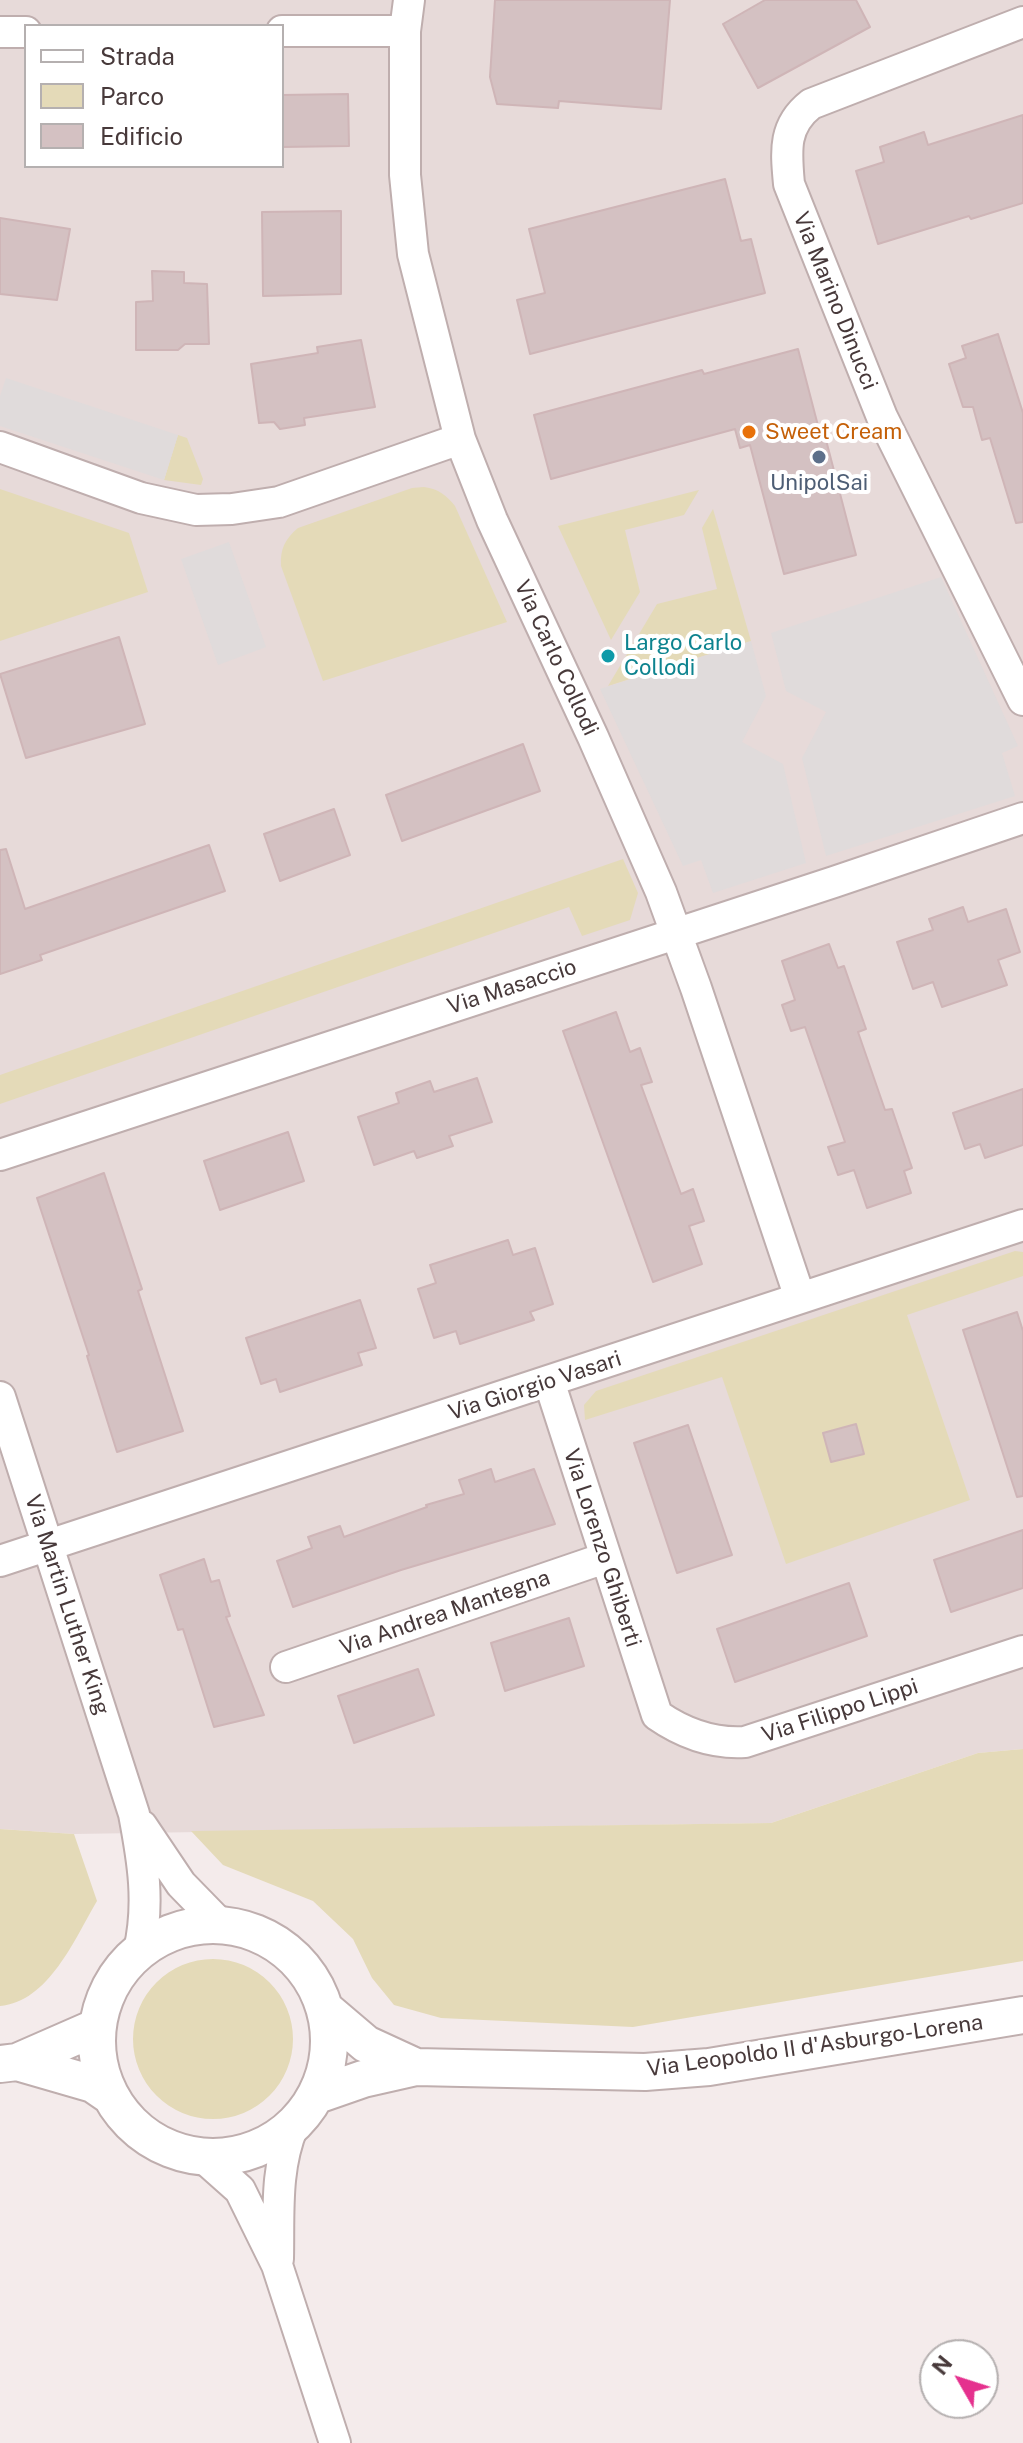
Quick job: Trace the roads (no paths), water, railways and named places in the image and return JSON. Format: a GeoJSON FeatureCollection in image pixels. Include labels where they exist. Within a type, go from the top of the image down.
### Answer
{"type":"FeatureCollection","features":[{"type":"Feature","properties":{"kind":"street","name":"Via Carlo Collodi"},"geometry":{"type":"LineString","coordinates":[[409,0],[405,31],[405,175],[413,254],[460,439],[492,520],[634,829],[677,933],[800,1298]]}},
{"type":"Feature","properties":{"kind":"street","name":"Via Marino Dinucci"},"geometry":{"type":"LineString","coordinates":[[1023,22],[811,104],[797,115],[786,154],[789,184],[882,417],[1023,700]]}},
{"type":"Feature","properties":{"kind":"street"},"geometry":{"type":"LineString","coordinates":[[284,31],[405,31]]}},
{"type":"Feature","properties":{"kind":"street"},"geometry":{"type":"LineString","coordinates":[[0,32],[24,32]]}},
{"type":"Feature","properties":{"kind":"street"},"geometry":{"type":"LineString","coordinates":[[0,447],[141,498],[196,510],[232,509],[279,502],[460,439]]}},
{"type":"Feature","properties":{"kind":"street","name":"Via Masaccio"},"geometry":{"type":"LineString","coordinates":[[0,1155],[1023,818]]}},
{"type":"Feature","properties":{"kind":"street","name":"Via Giorgio Vasari"},"geometry":{"type":"LineString","coordinates":[[0,1561],[1023,1225]]}},
{"type":"Feature","properties":{"kind":"street","name":"Via Lorenzo Ghiberti"},"geometry":{"type":"LineString","coordinates":[[549,1381],[657,1715]]}},
{"type":"Feature","properties":{"kind":"street","name":"Via Martin Luther King"},"geometry":{"type":"LineString","coordinates":[[0,1397],[134,1814]]}},
{"type":"Feature","properties":{"kind":"street","name":"Via Andrea Mantegna"},"geometry":{"type":"LineString","coordinates":[[286,1667],[605,1558]]}},
{"type":"Feature","properties":{"kind":"street","name":"Via Filippo Lippi"},"geometry":{"type":"LineString","coordinates":[[657,1715],[692,1734],[730,1743],[745,1742],[1023,1651]]}},
{"type":"Feature","properties":{"kind":"street"},"geometry":{"type":"LineString","coordinates":[[134,1814],[181,1884],[221,1925]]}},
{"type":"Feature","properties":{"kind":"street"},"geometry":{"type":"LineString","coordinates":[[134,1814],[145,1872],[146,1900],[139,1951]]}},
{"type":"Feature","properties":{"kind":"street"},"geometry":{"type":"LineString","coordinates":[[221,1925],[256,1932],[288,1951],[312,1977],[326,2010],[330,2039],[327,2067],[317,2095],[293,2126],[274,2141],[252,2151],[229,2157],[204,2158],[175,2152],[148,2139],[126,2120],[109,2095],[98,2062],[97,2027],[104,1999],[111,1986],[139,1951],[164,1935],[192,1926],[221,1925]]}},
{"type":"Feature","properties":{"kind":"street","name":"Via Leopoldo II d'Asburgo-Lorena"},"geometry":{"type":"LineString","coordinates":[[326,2010],[366,2044],[416,2067]]}},
{"type":"Feature","properties":{"kind":"street","name":"Via Leopoldo II d'Asburgo-Lorena"},"geometry":{"type":"LineString","coordinates":[[317,2095],[363,2079],[416,2067],[645,2072],[709,2067],[1023,2015]]}},
{"type":"Feature","properties":{"kind":"street"},"geometry":{"type":"LineString","coordinates":[[8,2063],[97,2027]]}},
{"type":"Feature","properties":{"kind":"street"},"geometry":{"type":"LineString","coordinates":[[8,2063],[93,2084],[109,2095]]}},
{"type":"Feature","properties":{"kind":"street"},"geometry":{"type":"LineString","coordinates":[[277,2265],[280,2176],[283,2151],[293,2126]]}},
{"type":"Feature","properties":{"kind":"street"},"geometry":{"type":"LineString","coordinates":[[204,2158],[240,2190],[277,2265],[335,2443]]}},
{"type":"Feature","properties":{"kind":"place","name":"Sweet Cream"},"geometry":{"type":"Point","coordinates":[749,432]}},
{"type":"Feature","properties":{"kind":"place","name":"UnipolSai"},"geometry":{"type":"Point","coordinates":[819,457]}},
{"type":"Feature","properties":{"kind":"place","name":"Largo Carlo Collodi"},"geometry":{"type":"Point","coordinates":[608,656]}}]}
